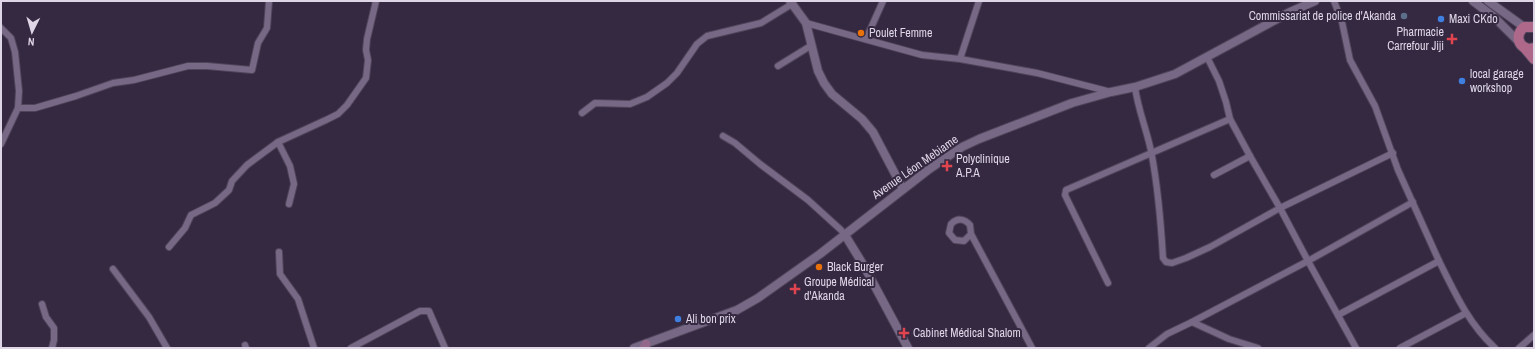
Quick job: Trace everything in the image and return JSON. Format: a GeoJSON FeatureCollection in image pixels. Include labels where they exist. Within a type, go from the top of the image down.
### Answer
{"type":"FeatureCollection","features":[{"type":"Feature","properties":{"kind":"main road"},"geometry":{"type":"LineString","coordinates":[[1530,25],[1518,34],[1534,59]]}},
{"type":"Feature","properties":{"kind":"street"},"geometry":{"type":"LineString","coordinates":[[18,108],[35,108],[113,83],[134,80],[188,66],[252,70],[258,43],[267,28],[269,1]]}},
{"type":"Feature","properties":{"kind":"street"},"geometry":{"type":"LineString","coordinates":[[169,247],[185,228],[192,215],[215,203],[229,190],[232,181],[247,165],[278,142],[338,114],[356,94],[366,78],[368,60],[366,50],[367,39],[376,1]]}},
{"type":"Feature","properties":{"kind":"street"},"geometry":{"type":"LineString","coordinates":[[866,39],[883,1]]}},
{"type":"Feature","properties":{"kind":"street"},"geometry":{"type":"LineString","coordinates":[[960,58],[978,1]]}},
{"type":"Feature","properties":{"kind":"street","name":"Avenue Léon Mebiame"},"geometry":{"type":"LineString","coordinates":[[634,348],[645,346],[749,303],[781,283],[845,235],[902,189],[946,157],[986,135],[1056,109],[1175,74],[1290,12],[1315,1]]}},
{"type":"Feature","properties":{"kind":"street"},"geometry":{"type":"LineString","coordinates":[[1334,1],[1342,22],[1350,60],[1375,106],[1413,202],[1439,261],[1466,313],[1479,333],[1495,348]]}},
{"type":"Feature","properties":{"kind":"street"},"geometry":{"type":"LineString","coordinates":[[1473,1],[1494,17],[1526,46]]}},
{"type":"Feature","properties":{"kind":"street"},"geometry":{"type":"LineString","coordinates":[[1488,1],[1530,25]]}},
{"type":"Feature","properties":{"kind":"street"},"geometry":{"type":"LineString","coordinates":[[582,113],[595,103],[630,104],[647,97],[667,83],[677,73],[697,44],[707,36],[761,22],[791,2],[806,22],[818,71],[824,83],[832,94],[862,119],[873,132],[902,189]]}},
{"type":"Feature","properties":{"kind":"street"},"geometry":{"type":"LineString","coordinates":[[806,22],[922,55],[960,58],[1037,72],[1112,92]]}},
{"type":"Feature","properties":{"kind":"street"},"geometry":{"type":"LineString","coordinates":[[1,28],[11,38],[15,52],[19,91],[18,108],[1,144]]}},
{"type":"Feature","properties":{"kind":"street"},"geometry":{"type":"LineString","coordinates":[[778,66],[812,45]]}},
{"type":"Feature","properties":{"kind":"street"},"geometry":{"type":"LineString","coordinates":[[1207,57],[1219,81],[1230,119],[1356,348]]}},
{"type":"Feature","properties":{"kind":"street"},"geometry":{"type":"LineString","coordinates":[[1135,87],[1152,154],[1163,258],[1166,262],[1177,262],[1210,247],[1280,208],[1393,153]]}},
{"type":"Feature","properties":{"kind":"street"},"geometry":{"type":"LineString","coordinates":[[1108,283],[1065,195],[1067,189],[1152,154],[1230,119]]}},
{"type":"Feature","properties":{"kind":"street"},"geometry":{"type":"LineString","coordinates":[[723,136],[736,143],[760,164],[808,200],[845,235],[864,266],[908,348]]}},
{"type":"Feature","properties":{"kind":"street"},"geometry":{"type":"LineString","coordinates":[[278,142],[290,166],[294,184],[289,204]]}},
{"type":"Feature","properties":{"kind":"street"},"geometry":{"type":"LineString","coordinates":[[1214,175],[1250,156]]}},
{"type":"Feature","properties":{"kind":"street"},"geometry":{"type":"LineString","coordinates":[[1149,348],[1167,334],[1308,262],[1413,202]]}},
{"type":"Feature","properties":{"kind":"street"},"geometry":{"type":"LineString","coordinates":[[971,234],[1032,348]]}},
{"type":"Feature","properties":{"kind":"street"},"geometry":{"type":"LineString","coordinates":[[279,252],[280,274],[298,299],[314,348]]}},
{"type":"Feature","properties":{"kind":"street"},"geometry":{"type":"LineString","coordinates":[[1338,315],[1439,261]]}},
{"type":"Feature","properties":{"kind":"street"},"geometry":{"type":"LineString","coordinates":[[113,269],[149,317],[167,348]]}},
{"type":"Feature","properties":{"kind":"street"},"geometry":{"type":"LineString","coordinates":[[42,304],[46,317],[54,328],[52,348]]}},
{"type":"Feature","properties":{"kind":"street"},"geometry":{"type":"LineString","coordinates":[[351,348],[420,310],[424,310],[429,311],[445,348]]}},
{"type":"Feature","properties":{"kind":"street"},"geometry":{"type":"LineString","coordinates":[[1400,348],[1466,313]]}},
{"type":"Feature","properties":{"kind":"street"},"geometry":{"type":"LineString","coordinates":[[1192,322],[1229,339],[1258,348]]}},
{"type":"Feature","properties":{"kind":"street"},"geometry":{"type":"LineString","coordinates":[[1519,348],[1534,335]]}},
{"type":"Feature","properties":{"kind":"place","name":"Commissariat de police d'Akanda"},"geometry":{"type":"Point","coordinates":[1404,16]}},
{"type":"Feature","properties":{"kind":"place","name":"Maxi CKdo"},"geometry":{"type":"Point","coordinates":[1441,19]}},
{"type":"Feature","properties":{"kind":"place","name":"Poulet Femme"},"geometry":{"type":"Point","coordinates":[861,33]}},
{"type":"Feature","properties":{"kind":"place","name":"Pharmacie Carrefour Jiji"},"geometry":{"type":"Point","coordinates":[1452,39]}},
{"type":"Feature","properties":{"kind":"place","name":"local garage workshop"},"geometry":{"type":"Point","coordinates":[1462,81]}},
{"type":"Feature","properties":{"kind":"place","name":"Polyclinique A.P.A"},"geometry":{"type":"Point","coordinates":[947,166]}},
{"type":"Feature","properties":{"kind":"place","name":"Black Burger"},"geometry":{"type":"Point","coordinates":[819,267]}},
{"type":"Feature","properties":{"kind":"place","name":"Groupe Médical d'Akanda"},"geometry":{"type":"Point","coordinates":[795,289]}},
{"type":"Feature","properties":{"kind":"place","name":"Ali bon prix"},"geometry":{"type":"Point","coordinates":[678,319]}},
{"type":"Feature","properties":{"kind":"place","name":"Cabinet Médical Shalom"},"geometry":{"type":"Point","coordinates":[904,333]}}]}
